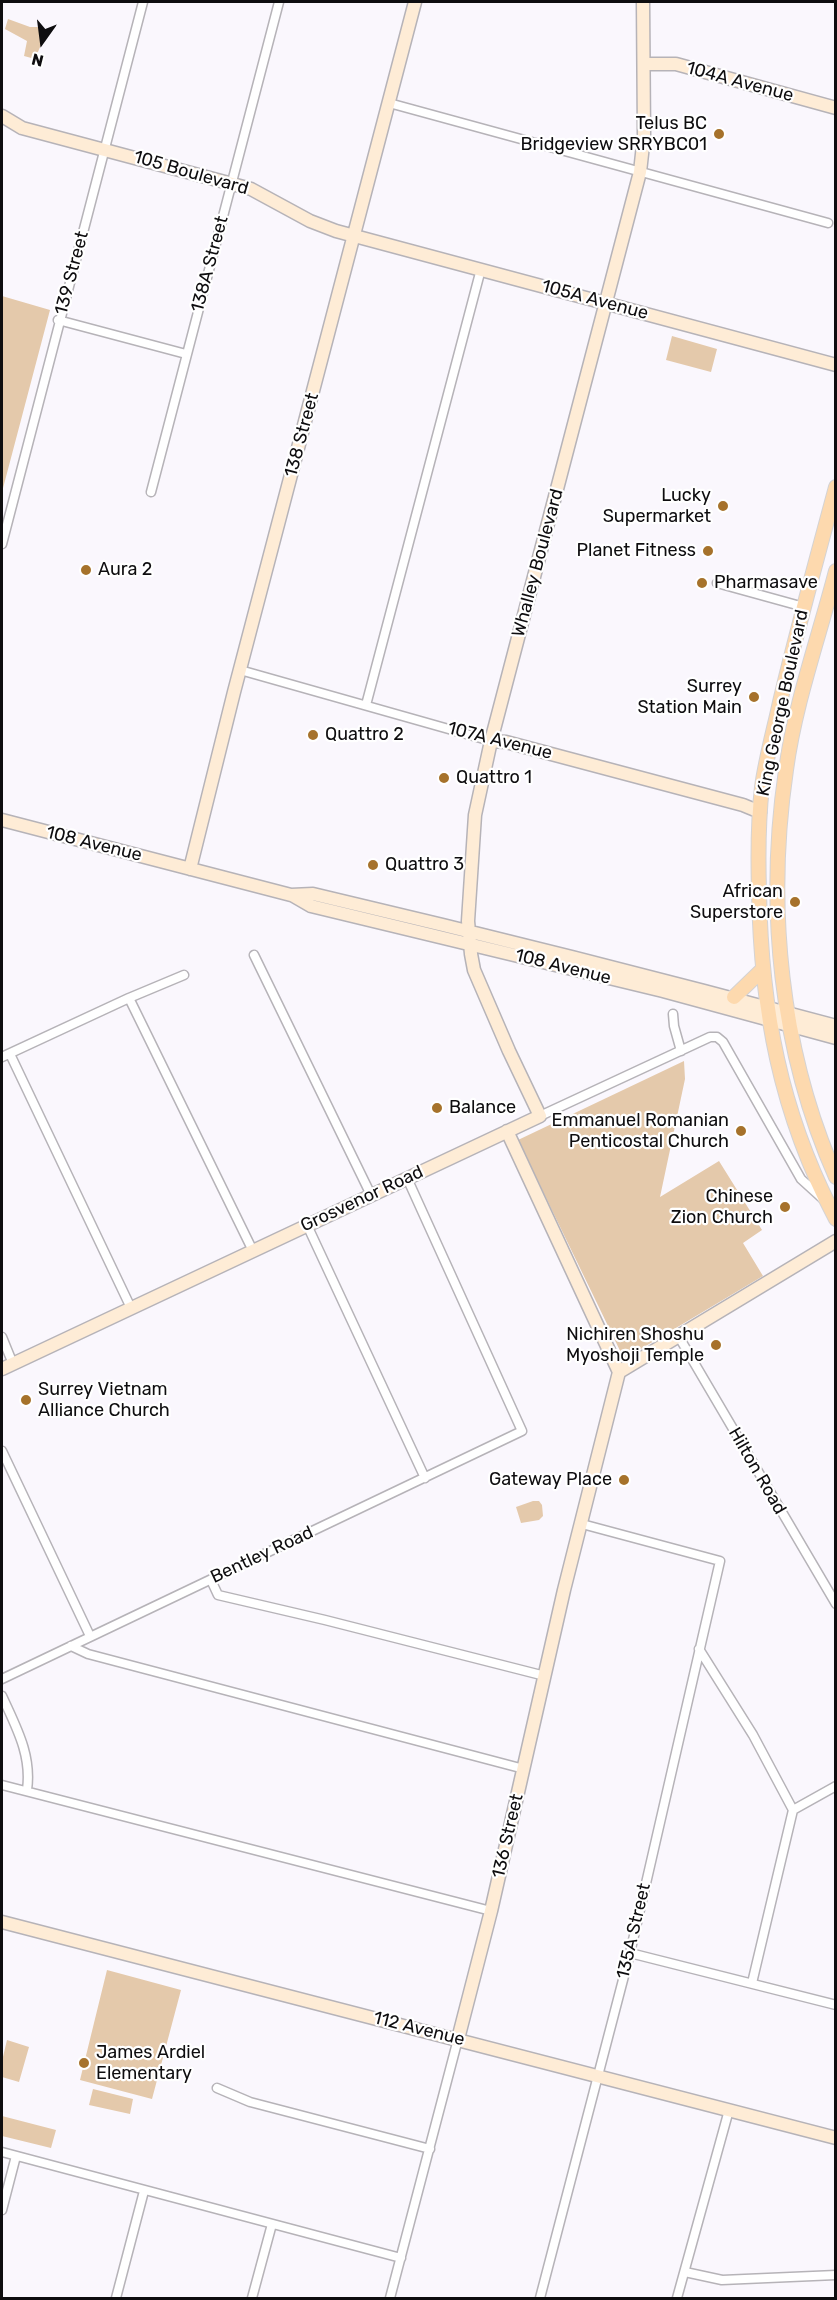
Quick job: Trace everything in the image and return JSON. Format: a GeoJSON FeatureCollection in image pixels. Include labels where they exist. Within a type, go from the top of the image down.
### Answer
{"type":"FeatureCollection","features":[{"type":"Feature","properties":{"kind":"main road","name":"King George Boulevard"},"geometry":{"type":"LineString","coordinates":[[836,487],[804,607],[762,785],[759,887],[763,969],[768,1014],[783,1088],[796,1128],[826,1202],[836,1219]]}},
{"type":"Feature","properties":{"kind":"main road","name":"King George Boulevard"},"geometry":{"type":"LineString","coordinates":[[836,571],[795,725],[783,796],[778,876],[779,932],[788,1019],[808,1103],[836,1177]]}},
{"type":"Feature","properties":{"kind":"main road"},"geometry":{"type":"LineString","coordinates":[[819,632],[804,607],[828,601]]}},
{"type":"Feature","properties":{"kind":"main road"},"geometry":{"type":"LineString","coordinates":[[734,997],[763,969]]}},
{"type":"Feature","properties":{"kind":"street","name":"139 Street"},"geometry":{"type":"LineString","coordinates":[[2,544],[58,320],[143,2]]}},
{"type":"Feature","properties":{"kind":"street","name":"138A Street"},"geometry":{"type":"LineString","coordinates":[[151,492],[279,2]]}},
{"type":"Feature","properties":{"kind":"street","name":"138 Street"},"geometry":{"type":"LineString","coordinates":[[190,869],[240,670],[416,2]]}},
{"type":"Feature","properties":{"kind":"street","name":"Whalley Boulevard"},"geometry":{"type":"LineString","coordinates":[[540,1116],[474,970],[469,930],[475,815],[491,741],[640,172],[644,148],[643,2]]}},
{"type":"Feature","properties":{"kind":"street","name":"104A Avenue"},"geometry":{"type":"LineString","coordinates":[[644,64],[676,64],[836,108]]}},
{"type":"Feature","properties":{"kind":"street"},"geometry":{"type":"LineString","coordinates":[[389,103],[828,223]]}},
{"type":"Feature","properties":{"kind":"street","name":"105 Boulevard"},"geometry":{"type":"LineString","coordinates":[[2,116],[22,128]]}},
{"type":"Feature","properties":{"kind":"street","name":"105 Boulevard"},"geometry":{"type":"LineString","coordinates":[[2,128],[22,128],[232,183],[266,196],[310,221],[355,236]]}},
{"type":"Feature","properties":{"kind":"street","name":"105A Avenue"},"geometry":{"type":"LineString","coordinates":[[355,236],[836,365]]}},
{"type":"Feature","properties":{"kind":"street"},"geometry":{"type":"LineString","coordinates":[[366,705],[481,269]]}},
{"type":"Feature","properties":{"kind":"street"},"geometry":{"type":"LineString","coordinates":[[58,320],[186,354]]}},
{"type":"Feature","properties":{"kind":"street"},"geometry":{"type":"LineString","coordinates":[[717,584],[804,607]]}},
{"type":"Feature","properties":{"kind":"street","name":"107A Avenue"},"geometry":{"type":"LineString","coordinates":[[240,670],[491,741],[506,742],[743,805],[760,812]]}},
{"type":"Feature","properties":{"kind":"street","name":"108 Avenue"},"geometry":{"type":"LineString","coordinates":[[2,820],[291,895],[311,906],[663,991],[788,1019],[836,1026]]}},
{"type":"Feature","properties":{"kind":"street","name":"108 Avenue"},"geometry":{"type":"LineString","coordinates":[[291,895],[314,894],[469,930],[734,997],[768,1014]]}},
{"type":"Feature","properties":{"kind":"street"},"geometry":{"type":"LineString","coordinates":[[254,955],[371,1195]]}},
{"type":"Feature","properties":{"kind":"street"},"geometry":{"type":"LineString","coordinates":[[131,1308],[6,1056],[129,998],[184,975]]}},
{"type":"Feature","properties":{"kind":"street"},"geometry":{"type":"LineString","coordinates":[[129,998],[253,1251]]}},
{"type":"Feature","properties":{"kind":"street"},"geometry":{"type":"LineString","coordinates":[[673,1014],[681,1051]]}},
{"type":"Feature","properties":{"kind":"street","name":"108 Avenue"},"geometry":{"type":"LineString","coordinates":[[788,1019],[836,1038]]}},
{"type":"Feature","properties":{"kind":"street","name":"Grosvenor Road"},"geometry":{"type":"LineString","coordinates":[[7,1366],[710,1037],[717,1037],[723,1042]]}},
{"type":"Feature","properties":{"kind":"street","name":"King George Boulevard"},"geometry":{"type":"LineString","coordinates":[[723,1042],[801,1179],[826,1202]]}},
{"type":"Feature","properties":{"kind":"street"},"geometry":{"type":"LineString","coordinates":[[507,1131],[618,1372],[836,1241]]}},
{"type":"Feature","properties":{"kind":"street","name":"Bentley Road"},"geometry":{"type":"LineString","coordinates":[[2,1679],[90,1635],[522,1431],[407,1178]]}},
{"type":"Feature","properties":{"kind":"street"},"geometry":{"type":"LineString","coordinates":[[307,1225],[425,1478]]}},
{"type":"Feature","properties":{"kind":"street"},"geometry":{"type":"LineString","coordinates":[[2,1336],[7,1366]]}},
{"type":"Feature","properties":{"kind":"street","name":"Hilton Road"},"geometry":{"type":"LineString","coordinates":[[679,1337],[836,1604]]}},
{"type":"Feature","properties":{"kind":"street","name":"136 Street"},"geometry":{"type":"LineString","coordinates":[[390,2298],[491,1911],[618,1372]]}},
{"type":"Feature","properties":{"kind":"street"},"geometry":{"type":"LineString","coordinates":[[2,1451],[90,1635]]}},
{"type":"Feature","properties":{"kind":"street","name":"135A Street"},"geometry":{"type":"LineString","coordinates":[[540,2298],[630,1953],[720,1561],[582,1524]]}},
{"type":"Feature","properties":{"kind":"street"},"geometry":{"type":"LineString","coordinates":[[210,1580],[219,1595],[545,1676]]}},
{"type":"Feature","properties":{"kind":"street"},"geometry":{"type":"LineString","coordinates":[[71,1646],[99,1658],[524,1769]]}},
{"type":"Feature","properties":{"kind":"street"},"geometry":{"type":"LineString","coordinates":[[699,1649],[753,1735],[793,1810],[752,1983]]}},
{"type":"Feature","properties":{"kind":"street"},"geometry":{"type":"LineString","coordinates":[[2,1696],[23,1741],[29,1777],[27,1790]]}},
{"type":"Feature","properties":{"kind":"street"},"geometry":{"type":"LineString","coordinates":[[2,1785],[491,1911]]}},
{"type":"Feature","properties":{"kind":"street"},"geometry":{"type":"LineString","coordinates":[[793,1810],[836,1786]]}},
{"type":"Feature","properties":{"kind":"street","name":"112 Avenue"},"geometry":{"type":"LineString","coordinates":[[2,1922],[836,2138]]}},
{"type":"Feature","properties":{"kind":"street"},"geometry":{"type":"LineString","coordinates":[[630,1953],[836,2005]]}},
{"type":"Feature","properties":{"kind":"street"},"geometry":{"type":"LineString","coordinates":[[217,2088],[250,2102],[430,2149]]}},
{"type":"Feature","properties":{"kind":"street"},"geometry":{"type":"LineString","coordinates":[[677,2298],[729,2110]]}},
{"type":"Feature","properties":{"kind":"street"},"geometry":{"type":"LineString","coordinates":[[2,2152],[401,2258]]}},
{"type":"Feature","properties":{"kind":"street"},"geometry":{"type":"LineString","coordinates":[[2,2210],[16,2156]]}},
{"type":"Feature","properties":{"kind":"street"},"geometry":{"type":"LineString","coordinates":[[116,2298],[144,2191]]}},
{"type":"Feature","properties":{"kind":"street"},"geometry":{"type":"LineString","coordinates":[[252,2298],[272,2224]]}},
{"type":"Feature","properties":{"kind":"street"},"geometry":{"type":"LineString","coordinates":[[685,2272],[722,2280],[836,2275]]}},
{"type":"Feature","properties":{"kind":"shaded area"},"geometry":{"type":"Polygon","coordinates":[[[8,19],[30,27],[38,27],[43,40],[35,59],[24,56],[27,41],[5,29],[8,19]]]}},
{"type":"Feature","properties":{"kind":"shaded area"},"geometry":{"type":"Polygon","coordinates":[[[2,296],[50,310],[2,492],[2,296]]]}},
{"type":"Feature","properties":{"kind":"shaded area"},"geometry":{"type":"Polygon","coordinates":[[[672,336],[717,349],[711,372],[666,360],[672,336]]]}},
{"type":"Feature","properties":{"kind":"shaded area"},"geometry":{"type":"Polygon","coordinates":[[[684,1061],[685,1079],[660,1197],[719,1161],[762,1230],[743,1243],[763,1276],[624,1359],[518,1140],[684,1061]]]}},
{"type":"Feature","properties":{"kind":"shaded area"},"geometry":{"type":"Polygon","coordinates":[[[539,1501],[542,1505],[543,1516],[539,1520],[521,1523],[516,1507],[539,1501]]]}},
{"type":"Feature","properties":{"kind":"shaded area"},"geometry":{"type":"Polygon","coordinates":[[[107,1970],[181,1990],[152,2099],[80,2080],[107,1970]]]}},
{"type":"Feature","properties":{"kind":"shaded area"},"geometry":{"type":"Polygon","coordinates":[[[7,2040],[29,2047],[19,2082],[2,2077],[2,2061],[7,2040]]]}},
{"type":"Feature","properties":{"kind":"shaded area"},"geometry":{"type":"Polygon","coordinates":[[[93,2089],[133,2099],[130,2114],[89,2105],[93,2089]]]}},
{"type":"Feature","properties":{"kind":"shaded area"},"geometry":{"type":"Polygon","coordinates":[[[2,2116],[56,2130],[51,2148],[2,2136],[2,2116]]]}},
{"type":"Feature","properties":{"kind":"place","name":"Telus BC Bridgeview SRRYBC01"},"geometry":{"type":"Point","coordinates":[719,134]}},
{"type":"Feature","properties":{"kind":"place","name":"Lucky Supermarket"},"geometry":{"type":"Point","coordinates":[723,506]}},
{"type":"Feature","properties":{"kind":"place","name":"Planet Fitness"},"geometry":{"type":"Point","coordinates":[708,551]}},
{"type":"Feature","properties":{"kind":"place","name":"Aura 2"},"geometry":{"type":"Point","coordinates":[86,570]}},
{"type":"Feature","properties":{"kind":"place","name":"Pharmasave"},"geometry":{"type":"Point","coordinates":[702,583]}},
{"type":"Feature","properties":{"kind":"place","name":"Surrey Station Main"},"geometry":{"type":"Point","coordinates":[754,697]}},
{"type":"Feature","properties":{"kind":"place","name":"Quattro 2"},"geometry":{"type":"Point","coordinates":[313,735]}},
{"type":"Feature","properties":{"kind":"place","name":"Quattro 1"},"geometry":{"type":"Point","coordinates":[444,778]}},
{"type":"Feature","properties":{"kind":"place","name":"Quattro 3"},"geometry":{"type":"Point","coordinates":[373,865]}},
{"type":"Feature","properties":{"kind":"place","name":"African Superstore"},"geometry":{"type":"Point","coordinates":[795,902]}},
{"type":"Feature","properties":{"kind":"place","name":"Balance"},"geometry":{"type":"Point","coordinates":[437,1108]}},
{"type":"Feature","properties":{"kind":"place","name":"Emmanuel Romanian Penticostal Church"},"geometry":{"type":"Point","coordinates":[741,1131]}},
{"type":"Feature","properties":{"kind":"place","name":"Chinese Zion Church"},"geometry":{"type":"Point","coordinates":[785,1207]}},
{"type":"Feature","properties":{"kind":"place","name":"Nichiren Shoshu Myoshoji Temple"},"geometry":{"type":"Point","coordinates":[716,1345]}},
{"type":"Feature","properties":{"kind":"place","name":"Surrey Vietnam Alliance Church"},"geometry":{"type":"Point","coordinates":[26,1400]}},
{"type":"Feature","properties":{"kind":"place","name":"Gateway Place"},"geometry":{"type":"Point","coordinates":[624,1480]}},
{"type":"Feature","properties":{"kind":"place","name":"James Ardiel Elementary"},"geometry":{"type":"Point","coordinates":[84,2063]}}]}
